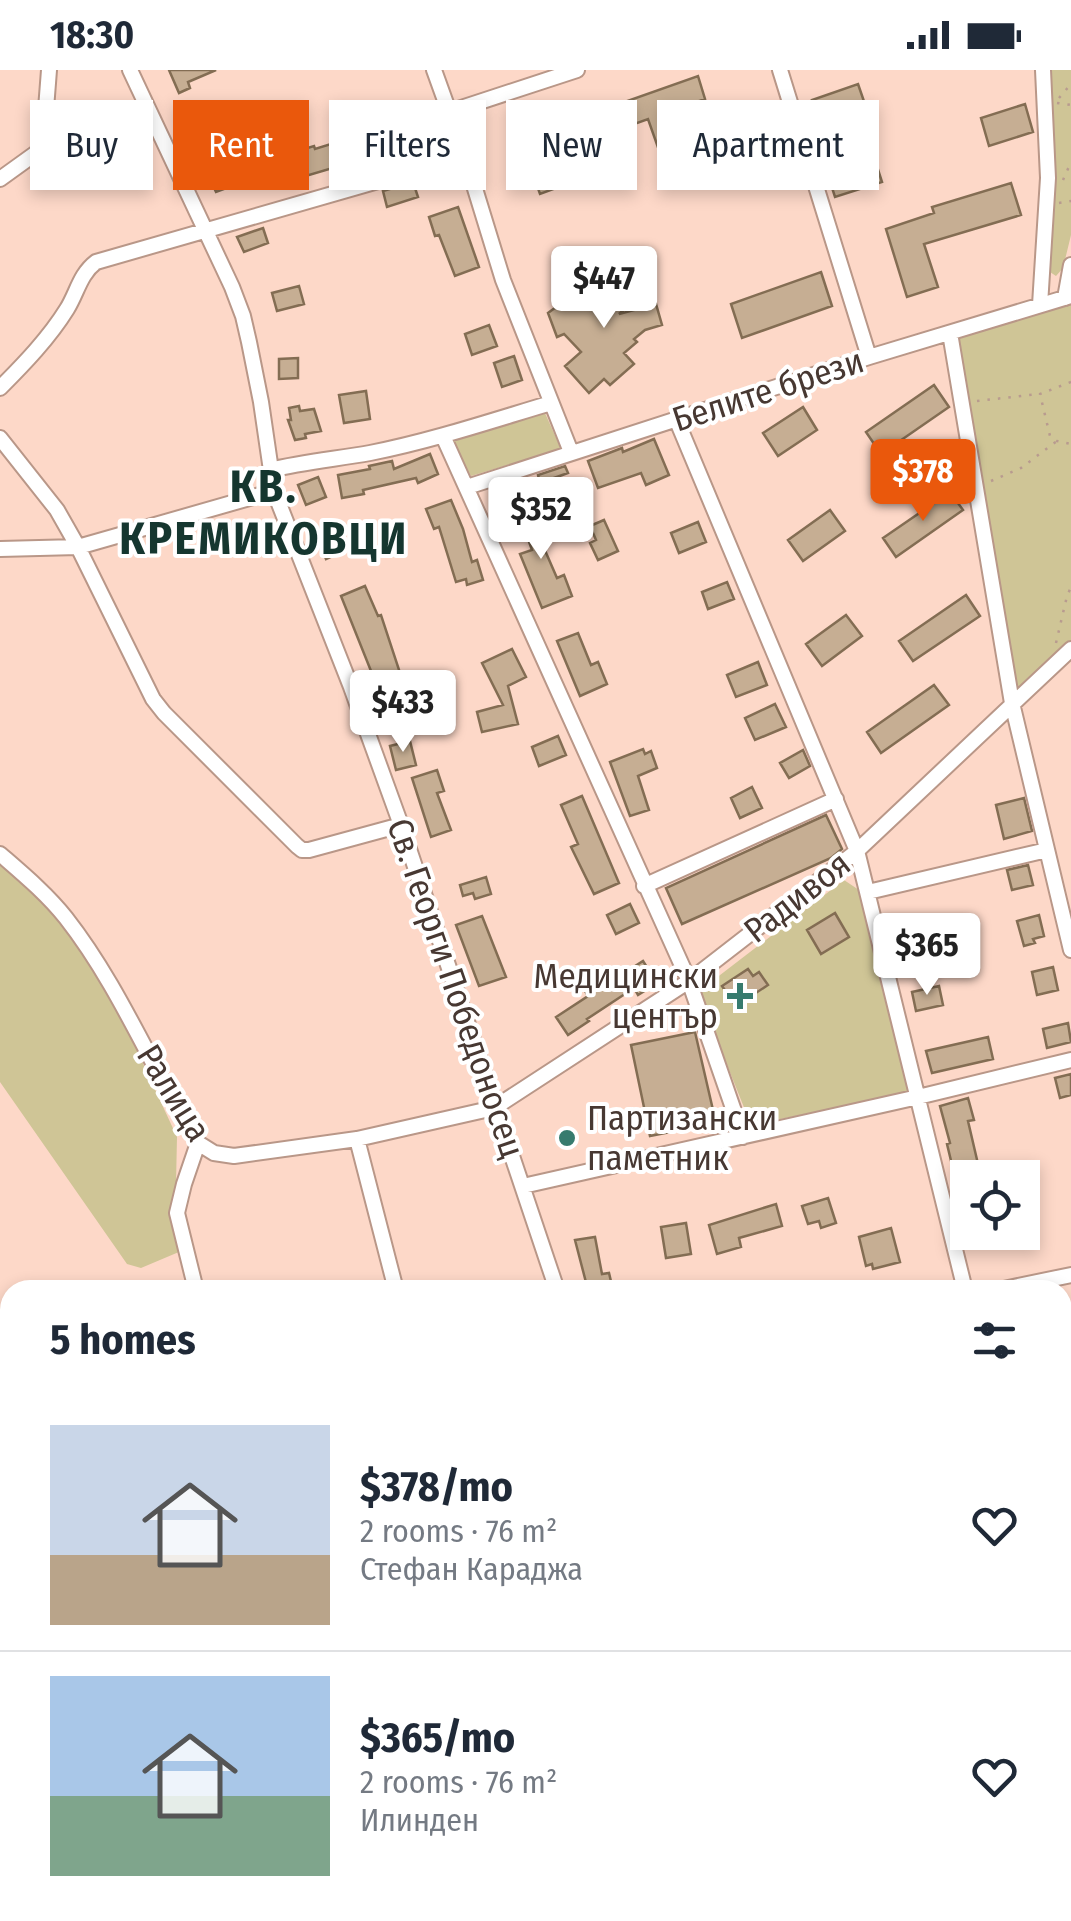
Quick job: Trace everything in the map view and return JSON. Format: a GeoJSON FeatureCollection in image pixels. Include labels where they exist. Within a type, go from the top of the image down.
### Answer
{"type":"FeatureCollection","features":[{"type":"Feature","properties":{"kind":"street"},"geometry":{"type":"LineString","coordinates":[[0,179],[43,148],[49,70]]}},
{"type":"Feature","properties":{"kind":"street","name":"Св. Георги Победоносец"},"geometry":{"type":"LineString","coordinates":[[130,70],[243,316],[274,491],[352,687],[401,824],[554,1280]]}},
{"type":"Feature","properties":{"kind":"street"},"geometry":{"type":"LineString","coordinates":[[434,70],[445,100]]}},
{"type":"Feature","properties":{"kind":"street"},"geometry":{"type":"LineString","coordinates":[[486,100],[577,70]]}},
{"type":"Feature","properties":{"kind":"street"},"geometry":{"type":"LineString","coordinates":[[780,70],[869,357]]}},
{"type":"Feature","properties":{"kind":"street"},"geometry":{"type":"LineString","coordinates":[[1040,305],[1048,178],[1044,70]]}},
{"type":"Feature","properties":{"kind":"street"},"geometry":{"type":"LineString","coordinates":[[0,388],[50,334],[96,262],[349,190]]}},
{"type":"Feature","properties":{"kind":"street"},"geometry":{"type":"LineString","coordinates":[[475,190],[503,280],[572,452]]}},
{"type":"Feature","properties":{"kind":"street"},"geometry":{"type":"LineString","coordinates":[[1068,297],[1071,265]]}},
{"type":"Feature","properties":{"kind":"street","name":"Белите брези"},"geometry":{"type":"LineString","coordinates":[[466,487],[1068,297]]}},
{"type":"Feature","properties":{"kind":"street"},"geometry":{"type":"LineString","coordinates":[[950,333],[1012,703],[1071,950]]}},
{"type":"Feature","properties":{"kind":"street"},"geometry":{"type":"LineString","coordinates":[[270,470],[443,436],[551,403]]}},
{"type":"Feature","properties":{"kind":"street"},"geometry":{"type":"LineString","coordinates":[[677,421],[857,852],[963,1280]]}},
{"type":"Feature","properties":{"kind":"street"},"geometry":{"type":"LineString","coordinates":[[443,436],[689,982],[743,1137]]}},
{"type":"Feature","properties":{"kind":"street"},"geometry":{"type":"LineString","coordinates":[[0,438],[57,510],[153,699],[297,846],[309,850],[401,824]]}},
{"type":"Feature","properties":{"kind":"street"},"geometry":{"type":"LineString","coordinates":[[0,548],[78,546],[274,491]]}},
{"type":"Feature","properties":{"kind":"street","name":"Радивоя"},"geometry":{"type":"LineString","coordinates":[[494,1108],[689,982],[857,852],[1071,649]]}},
{"type":"Feature","properties":{"kind":"street"},"geometry":{"type":"LineString","coordinates":[[644,886],[836,799]]}},
{"type":"Feature","properties":{"kind":"street"},"geometry":{"type":"LineString","coordinates":[[868,892],[1047,850]]}},
{"type":"Feature","properties":{"kind":"street","name":"Ралица"},"geometry":{"type":"LineString","coordinates":[[0,854],[63,914],[92,952],[198,1142],[214,1154],[234,1156],[358,1138],[494,1108]]}},
{"type":"Feature","properties":{"kind":"street"},"geometry":{"type":"LineString","coordinates":[[523,1186],[1071,1060]]}},
{"type":"Feature","properties":{"kind":"street"},"geometry":{"type":"LineString","coordinates":[[358,1138],[394,1280]]}},
{"type":"Feature","properties":{"kind":"street"},"geometry":{"type":"LineString","coordinates":[[194,1280],[177,1213],[198,1142]]}},
{"type":"Feature","properties":{"kind":"path"},"geometry":{"type":"LineString","coordinates":[[1071,84],[1056,103],[1071,105]]}},
{"type":"Feature","properties":{"kind":"path"},"geometry":{"type":"LineString","coordinates":[[962,403],[1040,394],[1071,382]]}},
{"type":"Feature","properties":{"kind":"path"},"geometry":{"type":"LineString","coordinates":[[1040,394],[1050,436],[1057,442],[1071,444]]}},
{"type":"Feature","properties":{"kind":"path"},"geometry":{"type":"LineString","coordinates":[[976,488],[1021,468],[1057,442]]}},
{"type":"Feature","properties":{"kind":"path"},"geometry":{"type":"LineString","coordinates":[[1050,668],[1071,587]]}},
{"type":"Feature","properties":{"kind":"shaded area"},"geometry":{"type":"Polygon","coordinates":[[[1051,70],[1071,70],[1071,235],[1063,268],[1056,276],[1047,270],[1051,70]]]}},
{"type":"Feature","properties":{"kind":"shaded area"},"geometry":{"type":"Polygon","coordinates":[[[1071,296],[1071,649],[1012,703],[950,333],[1071,296]]]}},
{"type":"Feature","properties":{"kind":"shaded area"},"geometry":{"type":"Polygon","coordinates":[[[545,413],[561,449],[471,476],[452,440],[545,413]]]}},
{"type":"Feature","properties":{"kind":"shaded area"},"geometry":{"type":"Polygon","coordinates":[[[0,861],[69,932],[122,1018],[177,1137],[176,1184],[186,1249],[141,1268],[127,1264],[0,1082],[0,861]]]}},
{"type":"Feature","properties":{"kind":"shaded area"},"geometry":{"type":"Polygon","coordinates":[[[844,880],[859,890],[910,1093],[751,1125],[698,992],[844,880]]]}},
{"type":"Feature","properties":{"kind":"building"},"geometry":{"type":"Polygon","coordinates":[[[169,70],[216,70],[188,82],[190,88],[179,93],[169,70]]]}},
{"type":"Feature","properties":{"kind":"building"},"geometry":{"type":"Polygon","coordinates":[[[698,76],[705,99],[657,100],[657,145],[648,119],[637,123],[637,100],[630,100],[698,76]]]}},
{"type":"Feature","properties":{"kind":"building"},"geometry":{"type":"Polygon","coordinates":[[[858,84],[864,100],[812,100],[858,84]]]}},
{"type":"Feature","properties":{"kind":"building"},"geometry":{"type":"Polygon","coordinates":[[[1025,104],[1033,132],[989,146],[981,118],[1025,104]]]}},
{"type":"Feature","properties":{"kind":"building"},"geometry":{"type":"Polygon","coordinates":[[[329,145],[329,169],[309,175],[309,148],[329,145]]]}},
{"type":"Feature","properties":{"kind":"building"},"geometry":{"type":"Polygon","coordinates":[[[1011,183],[1021,215],[924,244],[938,287],[907,297],[886,229],[934,213],[932,207],[1011,183]]]}},
{"type":"Feature","properties":{"kind":"building"},"geometry":{"type":"Polygon","coordinates":[[[416,190],[418,197],[387,207],[383,191],[416,190]]]}},
{"type":"Feature","properties":{"kind":"building"},"geometry":{"type":"Polygon","coordinates":[[[833,190],[857,190],[835,197],[833,190]]]}},
{"type":"Feature","properties":{"kind":"building"},"geometry":{"type":"Polygon","coordinates":[[[458,207],[479,267],[455,276],[429,217],[458,207]]]}},
{"type":"Feature","properties":{"kind":"building"},"geometry":{"type":"Polygon","coordinates":[[[263,228],[268,243],[244,252],[237,237],[263,228]]]}},
{"type":"Feature","properties":{"kind":"building"},"geometry":{"type":"Polygon","coordinates":[[[629,272],[646,290],[619,314],[656,304],[662,325],[645,330],[634,339],[637,342],[624,353],[634,364],[610,385],[604,379],[589,393],[565,366],[581,352],[564,334],[557,337],[548,313],[571,296],[580,302],[601,297],[629,272]]]}},
{"type":"Feature","properties":{"kind":"building"},"geometry":{"type":"Polygon","coordinates":[[[821,272],[832,306],[742,338],[731,304],[821,272]]]}},
{"type":"Feature","properties":{"kind":"building"},"geometry":{"type":"Polygon","coordinates":[[[299,286],[304,304],[277,311],[272,293],[299,286]]]}},
{"type":"Feature","properties":{"kind":"building"},"geometry":{"type":"Polygon","coordinates":[[[489,325],[497,346],[472,355],[465,334],[489,325]]]}},
{"type":"Feature","properties":{"kind":"building"},"geometry":{"type":"Polygon","coordinates":[[[514,356],[522,380],[502,387],[494,363],[514,356]]]}},
{"type":"Feature","properties":{"kind":"building"},"geometry":{"type":"Polygon","coordinates":[[[298,358],[298,378],[279,379],[279,359],[298,358]]]}},
{"type":"Feature","properties":{"kind":"building"},"geometry":{"type":"Polygon","coordinates":[[[934,385],[949,407],[881,454],[866,432],[934,385]]]}},
{"type":"Feature","properties":{"kind":"building"},"geometry":{"type":"Polygon","coordinates":[[[366,391],[370,419],[344,423],[339,395],[366,391]]]}},
{"type":"Feature","properties":{"kind":"building"},"geometry":{"type":"Polygon","coordinates":[[[299,406],[300,411],[314,409],[321,431],[295,440],[288,420],[289,408],[299,406]]]}},
{"type":"Feature","properties":{"kind":"building"},"geometry":{"type":"Polygon","coordinates":[[[803,407],[817,430],[778,456],[763,433],[803,407]]]}},
{"type":"Feature","properties":{"kind":"building"},"geometry":{"type":"Polygon","coordinates":[[[654,439],[669,475],[646,485],[641,473],[598,488],[588,461],[654,439]]]}},
{"type":"Feature","properties":{"kind":"building"},"geometry":{"type":"Polygon","coordinates":[[[430,454],[438,474],[418,483],[416,478],[342,498],[338,475],[392,461],[394,469],[430,454]]]}},
{"type":"Feature","properties":{"kind":"building"},"geometry":{"type":"Polygon","coordinates":[[[565,466],[568,473],[540,483],[538,475],[565,466]]]}},
{"type":"Feature","properties":{"kind":"building"},"geometry":{"type":"Polygon","coordinates":[[[318,477],[326,497],[306,505],[298,485],[318,477]]]}},
{"type":"Feature","properties":{"kind":"building"},"geometry":{"type":"Polygon","coordinates":[[[516,482],[520,496],[496,505],[491,491],[516,482]]]}},
{"type":"Feature","properties":{"kind":"building"},"geometry":{"type":"Polygon","coordinates":[[[950,492],[963,510],[896,557],[883,538],[950,492]]]}},
{"type":"Feature","properties":{"kind":"building"},"geometry":{"type":"Polygon","coordinates":[[[451,500],[472,562],[477,560],[483,580],[467,585],[466,579],[456,582],[439,527],[434,529],[426,509],[451,500]]]}},
{"type":"Feature","properties":{"kind":"building"},"geometry":{"type":"Polygon","coordinates":[[[526,505],[531,516],[544,512],[549,527],[537,532],[557,578],[564,575],[572,596],[542,608],[520,554],[532,550],[517,508],[526,505]]]}},
{"type":"Feature","properties":{"kind":"building"},"geometry":{"type":"Polygon","coordinates":[[[830,510],[845,531],[803,561],[788,540],[830,510]]]}},
{"type":"Feature","properties":{"kind":"building"},"geometry":{"type":"Polygon","coordinates":[[[604,520],[618,551],[598,560],[590,543],[596,540],[590,526],[604,520]]]}},
{"type":"Feature","properties":{"kind":"building"},"geometry":{"type":"Polygon","coordinates":[[[698,522],[706,542],[679,553],[671,533],[698,522]]]}},
{"type":"Feature","properties":{"kind":"building"},"geometry":{"type":"Polygon","coordinates":[[[338,529],[346,550],[326,559],[317,537],[338,529]]]}},
{"type":"Feature","properties":{"kind":"building"},"geometry":{"type":"Polygon","coordinates":[[[727,582],[734,599],[708,609],[702,592],[727,582]]]}},
{"type":"Feature","properties":{"kind":"building"},"geometry":{"type":"Polygon","coordinates":[[[365,586],[378,616],[381,615],[403,682],[381,696],[341,596],[365,586]]]}},
{"type":"Feature","properties":{"kind":"building"},"geometry":{"type":"Polygon","coordinates":[[[966,595],[980,616],[913,661],[899,641],[966,595]]]}},
{"type":"Feature","properties":{"kind":"building"},"geometry":{"type":"Polygon","coordinates":[[[846,615],[862,636],[822,666],[806,644],[846,615]]]}},
{"type":"Feature","properties":{"kind":"building"},"geometry":{"type":"Polygon","coordinates":[[[578,633],[591,665],[598,662],[607,684],[580,696],[557,641],[578,633]]]}},
{"type":"Feature","properties":{"kind":"building"},"geometry":{"type":"Polygon","coordinates":[[[512,649],[526,677],[508,686],[518,724],[482,732],[477,712],[503,705],[482,663],[512,649]]]}},
{"type":"Feature","properties":{"kind":"building"},"geometry":{"type":"Polygon","coordinates":[[[758,662],[767,685],[736,697],[727,675],[758,662]]]}},
{"type":"Feature","properties":{"kind":"building"},"geometry":{"type":"Polygon","coordinates":[[[934,685],[949,705],[881,753],[867,732],[934,685]]]}},
{"type":"Feature","properties":{"kind":"building"},"geometry":{"type":"Polygon","coordinates":[[[775,704],[786,727],[755,740],[745,718],[775,704]]]}},
{"type":"Feature","properties":{"kind":"building"},"geometry":{"type":"Polygon","coordinates":[[[558,736],[566,755],[539,766],[532,747],[558,736]]]}},
{"type":"Feature","properties":{"kind":"building"},"geometry":{"type":"Polygon","coordinates":[[[410,741],[416,765],[396,770],[390,746],[410,741]]]}},
{"type":"Feature","properties":{"kind":"building"},"geometry":{"type":"Polygon","coordinates":[[[643,749],[645,754],[651,751],[657,768],[638,776],[649,810],[630,816],[610,762],[643,749]]]}},
{"type":"Feature","properties":{"kind":"building"},"geometry":{"type":"Polygon","coordinates":[[[803,750],[810,766],[789,778],[780,763],[803,750]]]}},
{"type":"Feature","properties":{"kind":"building"},"geometry":{"type":"Polygon","coordinates":[[[437,770],[444,791],[437,793],[451,830],[431,837],[412,778],[437,770]]]}},
{"type":"Feature","properties":{"kind":"building"},"geometry":{"type":"Polygon","coordinates":[[[752,787],[762,808],[740,818],[731,798],[752,787]]]}},
{"type":"Feature","properties":{"kind":"building"},"geometry":{"type":"Polygon","coordinates":[[[582,796],[619,883],[594,894],[571,847],[578,844],[561,805],[582,796]]]}},
{"type":"Feature","properties":{"kind":"building"},"geometry":{"type":"Polygon","coordinates":[[[1024,798],[1032,831],[1004,839],[996,805],[1024,798]]]}},
{"type":"Feature","properties":{"kind":"building"},"geometry":{"type":"Polygon","coordinates":[[[826,815],[842,849],[831,858],[682,924],[666,888],[826,815]]]}},
{"type":"Feature","properties":{"kind":"building"},"geometry":{"type":"Polygon","coordinates":[[[1028,865],[1033,885],[1012,890],[1007,870],[1028,865]]]}},
{"type":"Feature","properties":{"kind":"building"},"geometry":{"type":"Polygon","coordinates":[[[486,877],[491,894],[475,899],[473,893],[463,896],[460,885],[486,877]]]}},
{"type":"Feature","properties":{"kind":"building"},"geometry":{"type":"Polygon","coordinates":[[[630,904],[639,923],[616,934],[607,915],[630,904]]]}},
{"type":"Feature","properties":{"kind":"building"},"geometry":{"type":"Polygon","coordinates":[[[835,913],[849,937],[821,954],[807,930],[835,913]]]}},
{"type":"Feature","properties":{"kind":"building"},"geometry":{"type":"Polygon","coordinates":[[[1039,915],[1044,936],[1024,946],[1017,921],[1039,915]]]}},
{"type":"Feature","properties":{"kind":"building"},"geometry":{"type":"Polygon","coordinates":[[[482,916],[506,977],[479,986],[456,925],[482,916]]]}},
{"type":"Feature","properties":{"kind":"building"},"geometry":{"type":"Polygon","coordinates":[[[643,961],[657,983],[638,995],[634,988],[568,1035],[556,1017],[588,996],[585,991],[604,979],[607,984],[643,961]]]}},
{"type":"Feature","properties":{"kind":"building"},"geometry":{"type":"Polygon","coordinates":[[[1053,967],[1058,990],[1037,995],[1032,972],[1053,967]]]}},
{"type":"Feature","properties":{"kind":"building","name":"Медицински център"},"geometry":{"type":"Polygon","coordinates":[[[748,969],[753,976],[759,972],[768,985],[736,1006],[722,986],[748,969]]]}},
{"type":"Feature","properties":{"kind":"building"},"geometry":{"type":"Polygon","coordinates":[[[939,986],[943,1005],[916,1011],[912,992],[939,986]]]}},
{"type":"Feature","properties":{"kind":"building"},"geometry":{"type":"Polygon","coordinates":[[[1068,1023],[1071,1042],[1047,1048],[1043,1029],[1068,1023]]]}},
{"type":"Feature","properties":{"kind":"building"},"geometry":{"type":"Polygon","coordinates":[[[695,1032],[716,1123],[650,1136],[631,1045],[695,1032]]]}},
{"type":"Feature","properties":{"kind":"building"},"geometry":{"type":"Polygon","coordinates":[[[988,1037],[993,1059],[932,1073],[926,1051],[988,1037]]]}},
{"type":"Feature","properties":{"kind":"building"},"geometry":{"type":"Polygon","coordinates":[[[1071,1074],[1071,1095],[1060,1098],[1055,1078],[1071,1074]]]}},
{"type":"Feature","properties":{"kind":"building"},"geometry":{"type":"Polygon","coordinates":[[[968,1098],[974,1120],[968,1121],[977,1160],[951,1160],[940,1106],[968,1098]]]}},
{"type":"Feature","properties":{"kind":"building"},"geometry":{"type":"Polygon","coordinates":[[[828,1198],[836,1223],[821,1228],[819,1221],[808,1224],[802,1206],[828,1198]]]}},
{"type":"Feature","properties":{"kind":"building"},"geometry":{"type":"Polygon","coordinates":[[[776,1204],[782,1226],[739,1238],[741,1247],[717,1254],[709,1225],[776,1204]]]}},
{"type":"Feature","properties":{"kind":"building"},"geometry":{"type":"Polygon","coordinates":[[[686,1223],[691,1254],[666,1258],[661,1227],[686,1223]]]}},
{"type":"Feature","properties":{"kind":"building"},"geometry":{"type":"Polygon","coordinates":[[[891,1228],[900,1262],[873,1269],[872,1264],[866,1266],[859,1237],[891,1228]]]}},
{"type":"Feature","properties":{"kind":"building"},"geometry":{"type":"Polygon","coordinates":[[[595,1237],[602,1274],[609,1273],[611,1280],[585,1280],[575,1240],[595,1237]]]}},
{"type":"Feature","properties":{"kind":"place","name":"Медицински център"},"geometry":{"type":"Point","coordinates":[740,996]}},
{"type":"Feature","properties":{"kind":"place","name":"Партизански паметник"},"geometry":{"type":"Point","coordinates":[567,1138]}},
{"type":"Feature","properties":{"kind":"district","name":"КВ. КРЕМИКОВЦИ"},"geometry":{"type":"Point","coordinates":[264,512]}}]}
